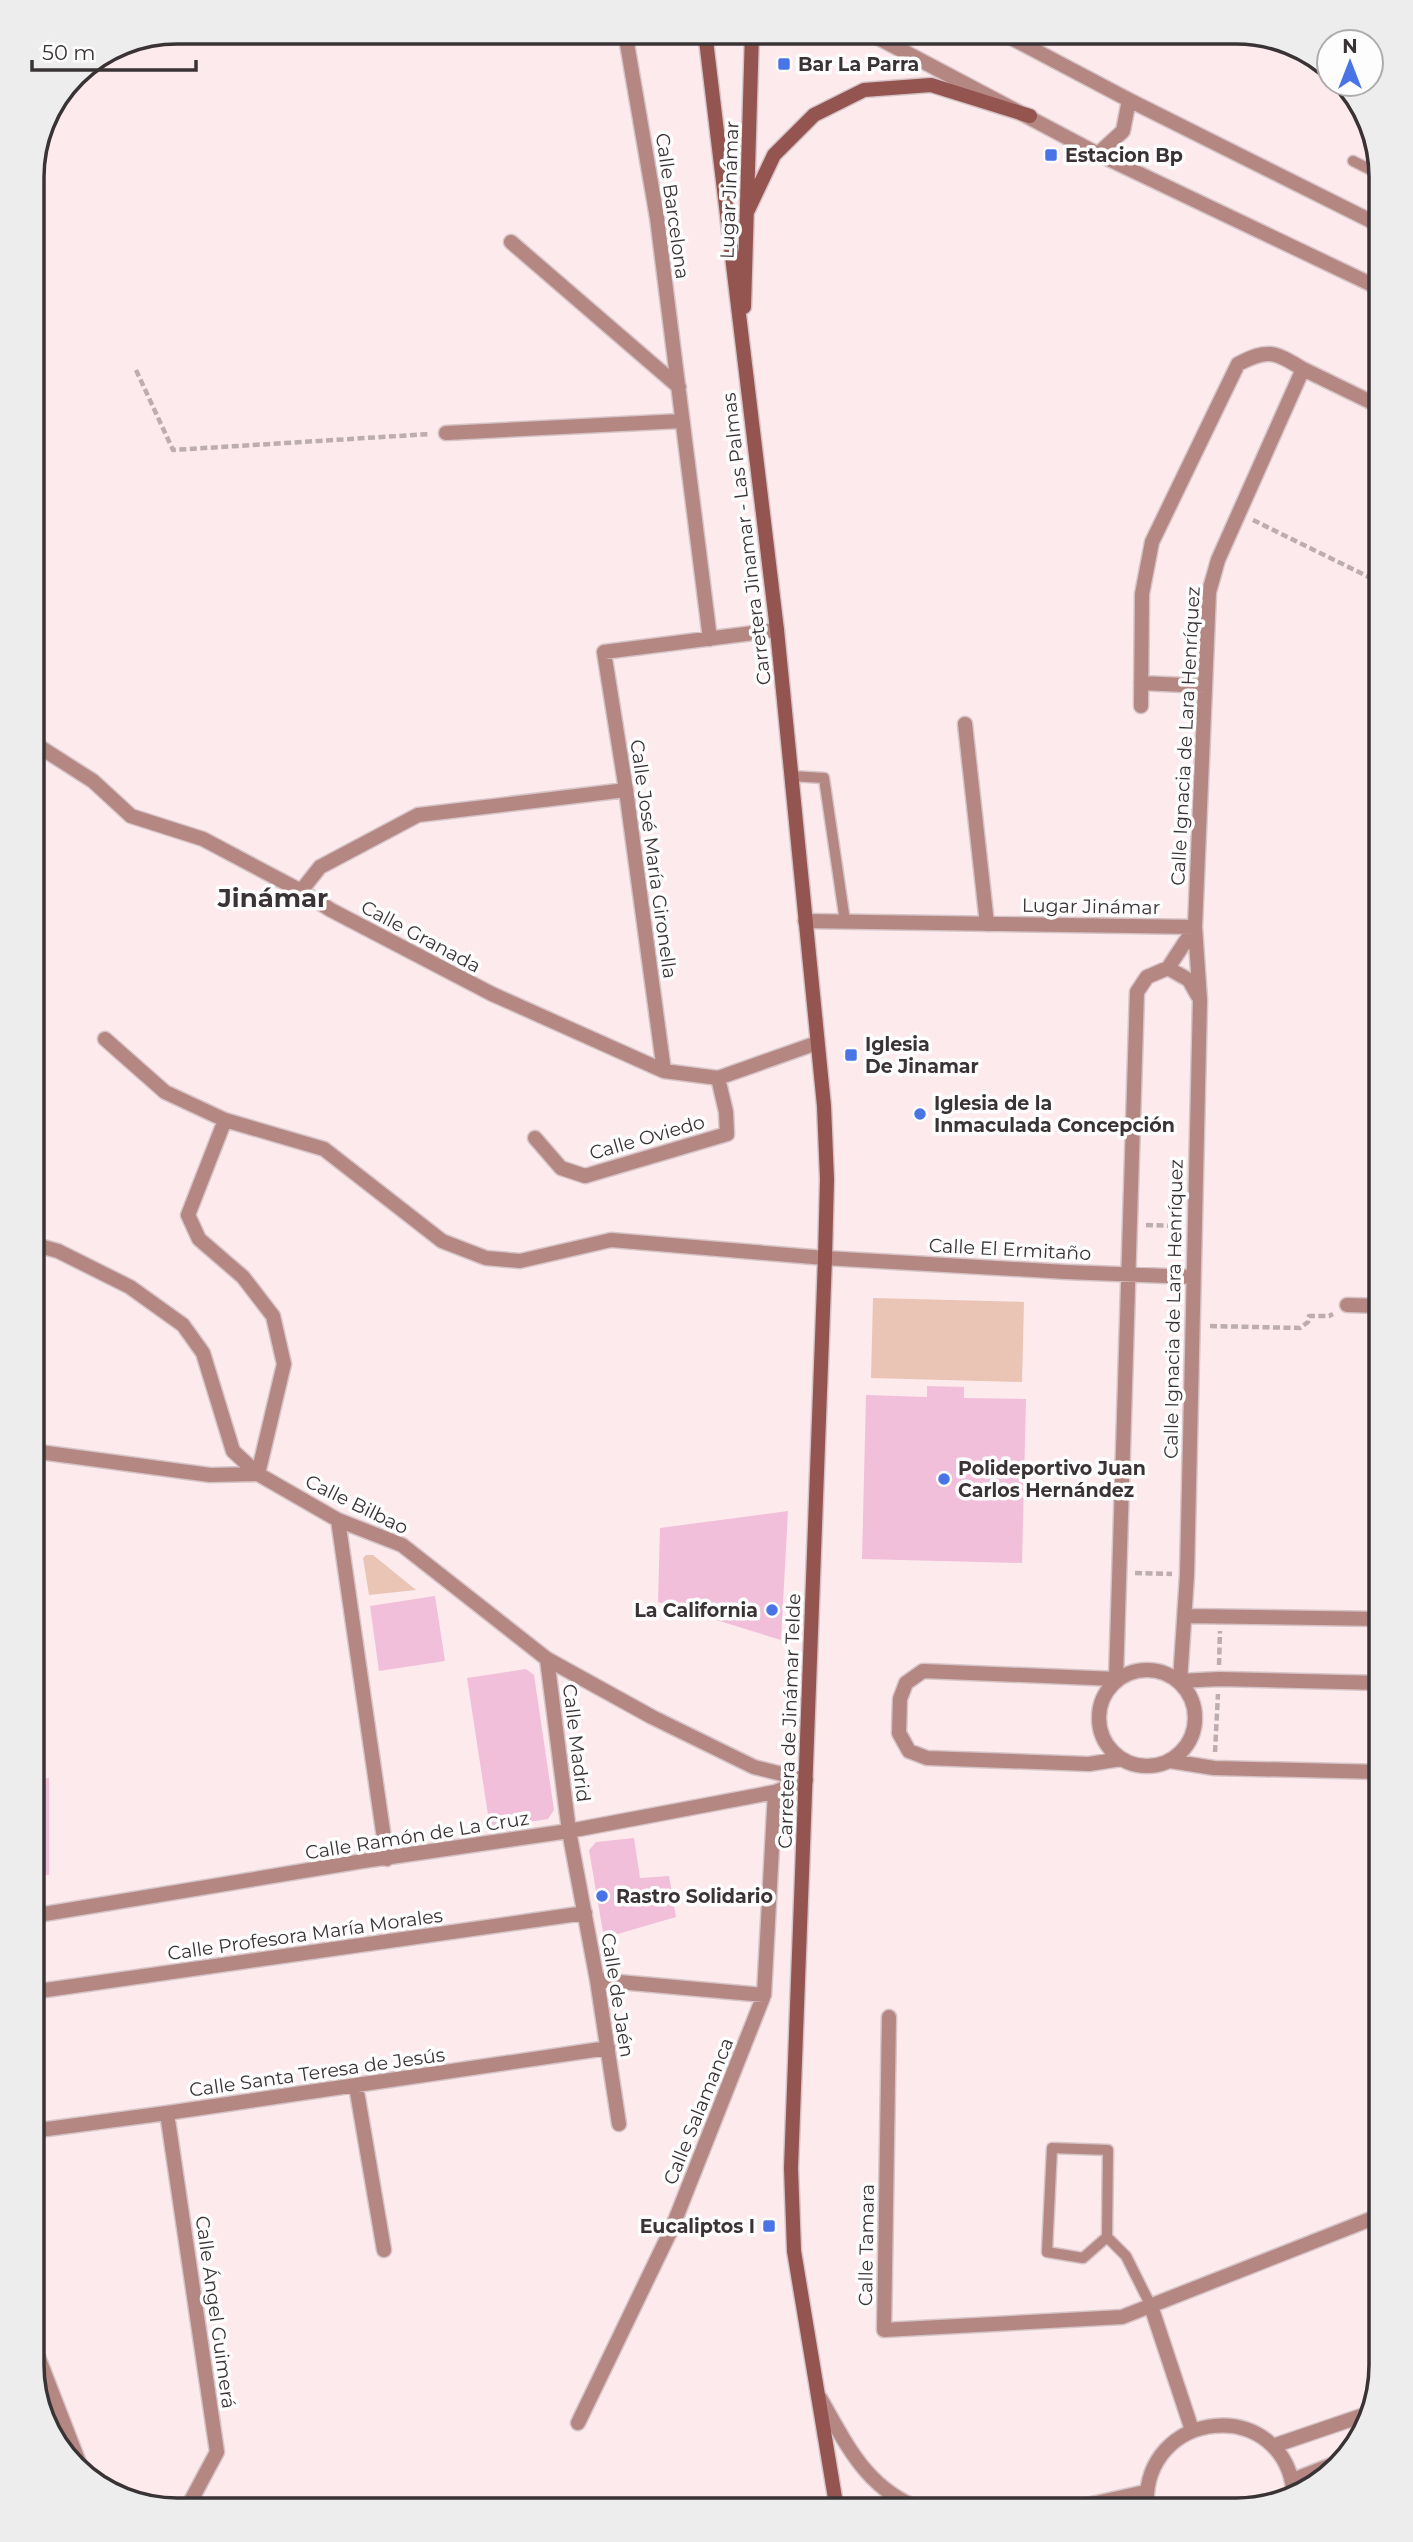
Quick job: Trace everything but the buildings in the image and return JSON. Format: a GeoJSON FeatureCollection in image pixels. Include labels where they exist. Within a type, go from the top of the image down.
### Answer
{"type":"FeatureCollection","features":[{"type":"Feature","properties":{"kind":"main road","name":"Carretera Jinamar - Las Palmas"},"geometry":{"type":"LineString","coordinates":[[706,44],[777,630],[817,1043]]}},
{"type":"Feature","properties":{"kind":"main road","name":"Lugar Jinámar"},"geometry":{"type":"LineString","coordinates":[[742,350],[752,44]]}},
{"type":"Feature","properties":{"kind":"main road"},"geometry":{"type":"LineString","coordinates":[[748,211],[774,155],[814,115],[864,90],[931,85],[1030,116]]}},
{"type":"Feature","properties":{"kind":"main road","name":"Carretera de Jinámar Telde"},"geometry":{"type":"LineString","coordinates":[[817,1043],[824,1106],[827,1179],[791,2168],[794,2251],[835,2498]]}},
{"type":"Feature","properties":{"kind":"street","name":"Calle Barcelona"},"geometry":{"type":"LineString","coordinates":[[627,44],[657,218],[710,639]]}},
{"type":"Feature","properties":{"kind":"street"},"geometry":{"type":"LineString","coordinates":[[890,44],[1098,154],[1369,283]]}},
{"type":"Feature","properties":{"kind":"street"},"geometry":{"type":"LineString","coordinates":[[1033,44],[1129,100],[1369,220]]}},
{"type":"Feature","properties":{"kind":"street"},"geometry":{"type":"LineString","coordinates":[[1098,154],[1124,131],[1129,100]]}},
{"type":"Feature","properties":{"kind":"street"},"geometry":{"type":"LineString","coordinates":[[511,242],[679,387]]}},
{"type":"Feature","properties":{"kind":"street"},"geometry":{"type":"LineString","coordinates":[[1141,706],[1142,594],[1152,542],[1238,365],[1257,355],[1277,354],[1369,401]]}},
{"type":"Feature","properties":{"kind":"street","name":"Calle Ignacia de Lara Henríquez"},"geometry":{"type":"LineString","coordinates":[[1180,1681],[1185,1616],[1200,1000],[1195,927],[1209,592],[1218,560],[1303,369]]}},
{"type":"Feature","properties":{"kind":"street"},"geometry":{"type":"LineString","coordinates":[[446,433],[681,421]]}},
{"type":"Feature","properties":{"kind":"street"},"geometry":{"type":"LineString","coordinates":[[710,639],[777,630]]}},
{"type":"Feature","properties":{"kind":"street","name":"Calle José María Gironella"},"geometry":{"type":"LineString","coordinates":[[664,1071],[626,790],[604,652],[710,639]]}},
{"type":"Feature","properties":{"kind":"street"},"geometry":{"type":"LineString","coordinates":[[1141,683],[1205,686]]}},
{"type":"Feature","properties":{"kind":"street"},"geometry":{"type":"LineString","coordinates":[[965,724],[987,924]]}},
{"type":"Feature","properties":{"kind":"street","name":"Calle Granada"},"geometry":{"type":"LineString","coordinates":[[44,750],[93,781],[131,816],[203,839],[492,994],[664,1071],[718,1077],[817,1043]]}},
{"type":"Feature","properties":{"kind":"street"},"geometry":{"type":"LineString","coordinates":[[301,891],[320,867],[418,815],[626,790]]}},
{"type":"Feature","properties":{"kind":"street","name":"Lugar Jinámar"},"geometry":{"type":"LineString","coordinates":[[805,921],[1195,927]]}},
{"type":"Feature","properties":{"kind":"street"},"geometry":{"type":"LineString","coordinates":[[1116,1679],[1137,992],[1147,977],[1168,968],[1195,927]]}},
{"type":"Feature","properties":{"kind":"street"},"geometry":{"type":"LineString","coordinates":[[1168,968],[1189,981],[1200,1000]]}},
{"type":"Feature","properties":{"kind":"street","name":"Calle El Ermitaño"},"geometry":{"type":"LineString","coordinates":[[105,1038],[165,1092],[225,1119],[324,1149],[442,1241],[486,1258],[520,1261],[611,1240],[825,1258],[1193,1277]]}},
{"type":"Feature","properties":{"kind":"street","name":"Calle Oviedo"},"geometry":{"type":"LineString","coordinates":[[535,1138],[561,1168],[585,1176],[727,1134],[726,1112],[718,1077]]}},
{"type":"Feature","properties":{"kind":"street"},"geometry":{"type":"LineString","coordinates":[[44,1453],[210,1475],[258,1474],[284,1364],[273,1316],[243,1277],[199,1239],[188,1215],[225,1119]]}},
{"type":"Feature","properties":{"kind":"street","name":"Calle Bilbao"},"geometry":{"type":"LineString","coordinates":[[44,1247],[58,1251],[130,1287],[183,1325],[204,1353],[233,1451],[258,1474],[338,1520],[402,1545],[547,1659],[652,1717],[754,1767],[806,1780]]}},
{"type":"Feature","properties":{"kind":"street"},"geometry":{"type":"LineString","coordinates":[[1347,1305],[1369,1306]]}},
{"type":"Feature","properties":{"kind":"street"},"geometry":{"type":"LineString","coordinates":[[338,1520],[387,1858]]}},
{"type":"Feature","properties":{"kind":"street"},"geometry":{"type":"LineString","coordinates":[[1185,1616],[1369,1619]]}},
{"type":"Feature","properties":{"kind":"street","name":"Calle Madrid"},"geometry":{"type":"LineString","coordinates":[[547,1659],[569,1831]]}},
{"type":"Feature","properties":{"kind":"street"},"geometry":{"type":"LineString","coordinates":[[1137,1669],[1160,1670],[1180,1681],[1193,1700],[1196,1724],[1188,1745],[1170,1761],[1154,1766],[1136,1765],[1121,1759],[1104,1742],[1098,1720],[1102,1697],[1116,1679],[1137,1669]]}},
{"type":"Feature","properties":{"kind":"street"},"geometry":{"type":"LineString","coordinates":[[1116,1679],[923,1671],[906,1683],[900,1699],[899,1733],[909,1751],[927,1758],[1089,1764],[1121,1759]]}},
{"type":"Feature","properties":{"kind":"street"},"geometry":{"type":"LineString","coordinates":[[1180,1681],[1219,1679],[1369,1683]]}},
{"type":"Feature","properties":{"kind":"street"},"geometry":{"type":"LineString","coordinates":[[1170,1761],[1214,1768],[1369,1772]]}},
{"type":"Feature","properties":{"kind":"street","name":"Calle Ramón de La Cruz"},"geometry":{"type":"LineString","coordinates":[[44,1914],[569,1831],[775,1793],[806,1780]]}},
{"type":"Feature","properties":{"kind":"street","name":"Calle Salamanca"},"geometry":{"type":"LineString","coordinates":[[578,2423],[672,2228],[764,1995],[775,1793]]}},
{"type":"Feature","properties":{"kind":"street","name":"Calle de Jaén"},"geometry":{"type":"LineString","coordinates":[[569,1831],[597,1980],[619,2124]]}},
{"type":"Feature","properties":{"kind":"street","name":"Calle Profesora María Morales"},"geometry":{"type":"LineString","coordinates":[[44,1990],[585,1913]]}},
{"type":"Feature","properties":{"kind":"street"},"geometry":{"type":"LineString","coordinates":[[597,1980],[764,1995]]}},
{"type":"Feature","properties":{"kind":"street","name":"Calle Tamara"},"geometry":{"type":"LineString","coordinates":[[889,2017],[884,2330],[1122,2317],[1369,2220]]}},
{"type":"Feature","properties":{"kind":"street","name":"Calle Santa Teresa de Jesús"},"geometry":{"type":"LineString","coordinates":[[44,2129],[608,2048]]}},
{"type":"Feature","properties":{"kind":"street"},"geometry":{"type":"LineString","coordinates":[[356,2085],[383,2250]]}},
{"type":"Feature","properties":{"kind":"street","name":"Calle Ángel Guimerá"},"geometry":{"type":"LineString","coordinates":[[167,2113],[217,2452],[192,2498]]}},
{"type":"Feature","properties":{"kind":"street"},"geometry":{"type":"LineString","coordinates":[[1151,2306],[1192,2430]]}},
{"type":"Feature","properties":{"kind":"street"},"geometry":{"type":"LineString","coordinates":[[44,2373],[74,2449]]}},
{"type":"Feature","properties":{"kind":"street"},"geometry":{"type":"LineString","coordinates":[[820,2398],[858,2464],[895,2498]]}},
{"type":"Feature","properties":{"kind":"street"},"geometry":{"type":"LineString","coordinates":[[1273,2446],[1359,2417]]}},
{"type":"Feature","properties":{"kind":"street"},"geometry":{"type":"LineString","coordinates":[[1145,2498],[1153,2466],[1169,2444],[1192,2430],[1213,2425],[1235,2426],[1256,2433],[1282,2457],[1293,2486]]}},
{"type":"Feature","properties":{"kind":"street"},"geometry":{"type":"LineString","coordinates":[[1293,2480],[1318,2470]]}},
{"type":"Feature","properties":{"kind":"street"},"geometry":{"type":"LineString","coordinates":[[1118,2498],[1145,2492]]}},
{"type":"Feature","properties":{"kind":"lane"},"geometry":{"type":"LineString","coordinates":[[1353,161],[1369,169]]}},
{"type":"Feature","properties":{"kind":"lane"},"geometry":{"type":"LineString","coordinates":[[791,776],[824,778],[845,921]]}},
{"type":"Feature","properties":{"kind":"lane"},"geometry":{"type":"LineString","coordinates":[[1107,2237],[1083,2258],[1047,2252],[1052,2148],[1108,2150],[1107,2237],[1126,2256],[1151,2306]]}},
{"type":"Feature","properties":{"kind":"path"},"geometry":{"type":"LineString","coordinates":[[136,370],[173,450],[446,433]]}},
{"type":"Feature","properties":{"kind":"path"},"geometry":{"type":"LineString","coordinates":[[1239,513],[1369,577]]}},
{"type":"Feature","properties":{"kind":"path"},"geometry":{"type":"LineString","coordinates":[[1130,1224],[1194,1226]]}},
{"type":"Feature","properties":{"kind":"path"},"geometry":{"type":"LineString","coordinates":[[1192,1325],[1300,1328],[1308,1322],[1309,1316],[1329,1316],[1347,1305]]}},
{"type":"Feature","properties":{"kind":"path"},"geometry":{"type":"LineString","coordinates":[[1120,1572],[1186,1575]]}},
{"type":"Feature","properties":{"kind":"shaded area"},"geometry":{"type":"Polygon","coordinates":[[[873,1298],[1024,1302],[1022,1382],[871,1378],[873,1298]]]}},
{"type":"Feature","properties":{"kind":"shaded area"},"geometry":{"type":"Polygon","coordinates":[[[373,1555],[416,1590],[369,1595],[363,1558],[373,1555]]]}},
{"type":"Feature","properties":{"kind":"place","name":"Bar La Parra"},"geometry":{"type":"Point","coordinates":[784,64]}},
{"type":"Feature","properties":{"kind":"place","name":"Estacion Bp"},"geometry":{"type":"Point","coordinates":[1051,155]}},
{"type":"Feature","properties":{"kind":"place","name":"Iglesia De Jinamar"},"geometry":{"type":"Point","coordinates":[851,1055]}},
{"type":"Feature","properties":{"kind":"place","name":"Iglesia de la Inmaculada Concepción"},"geometry":{"type":"Point","coordinates":[920,1114]}},
{"type":"Feature","properties":{"kind":"place","name":"Polideportivo Juan Carlos Hernández"},"geometry":{"type":"Point","coordinates":[944,1479]}},
{"type":"Feature","properties":{"kind":"place","name":"La California"},"geometry":{"type":"Point","coordinates":[772,1610]}},
{"type":"Feature","properties":{"kind":"place","name":"Rastro Solidario"},"geometry":{"type":"Point","coordinates":[602,1896]}},
{"type":"Feature","properties":{"kind":"place","name":"Eucaliptos I"},"geometry":{"type":"Point","coordinates":[769,2226]}},
{"type":"Feature","properties":{"kind":"district","name":"Jinámar"},"geometry":{"type":"Point","coordinates":[273,898]}}]}
